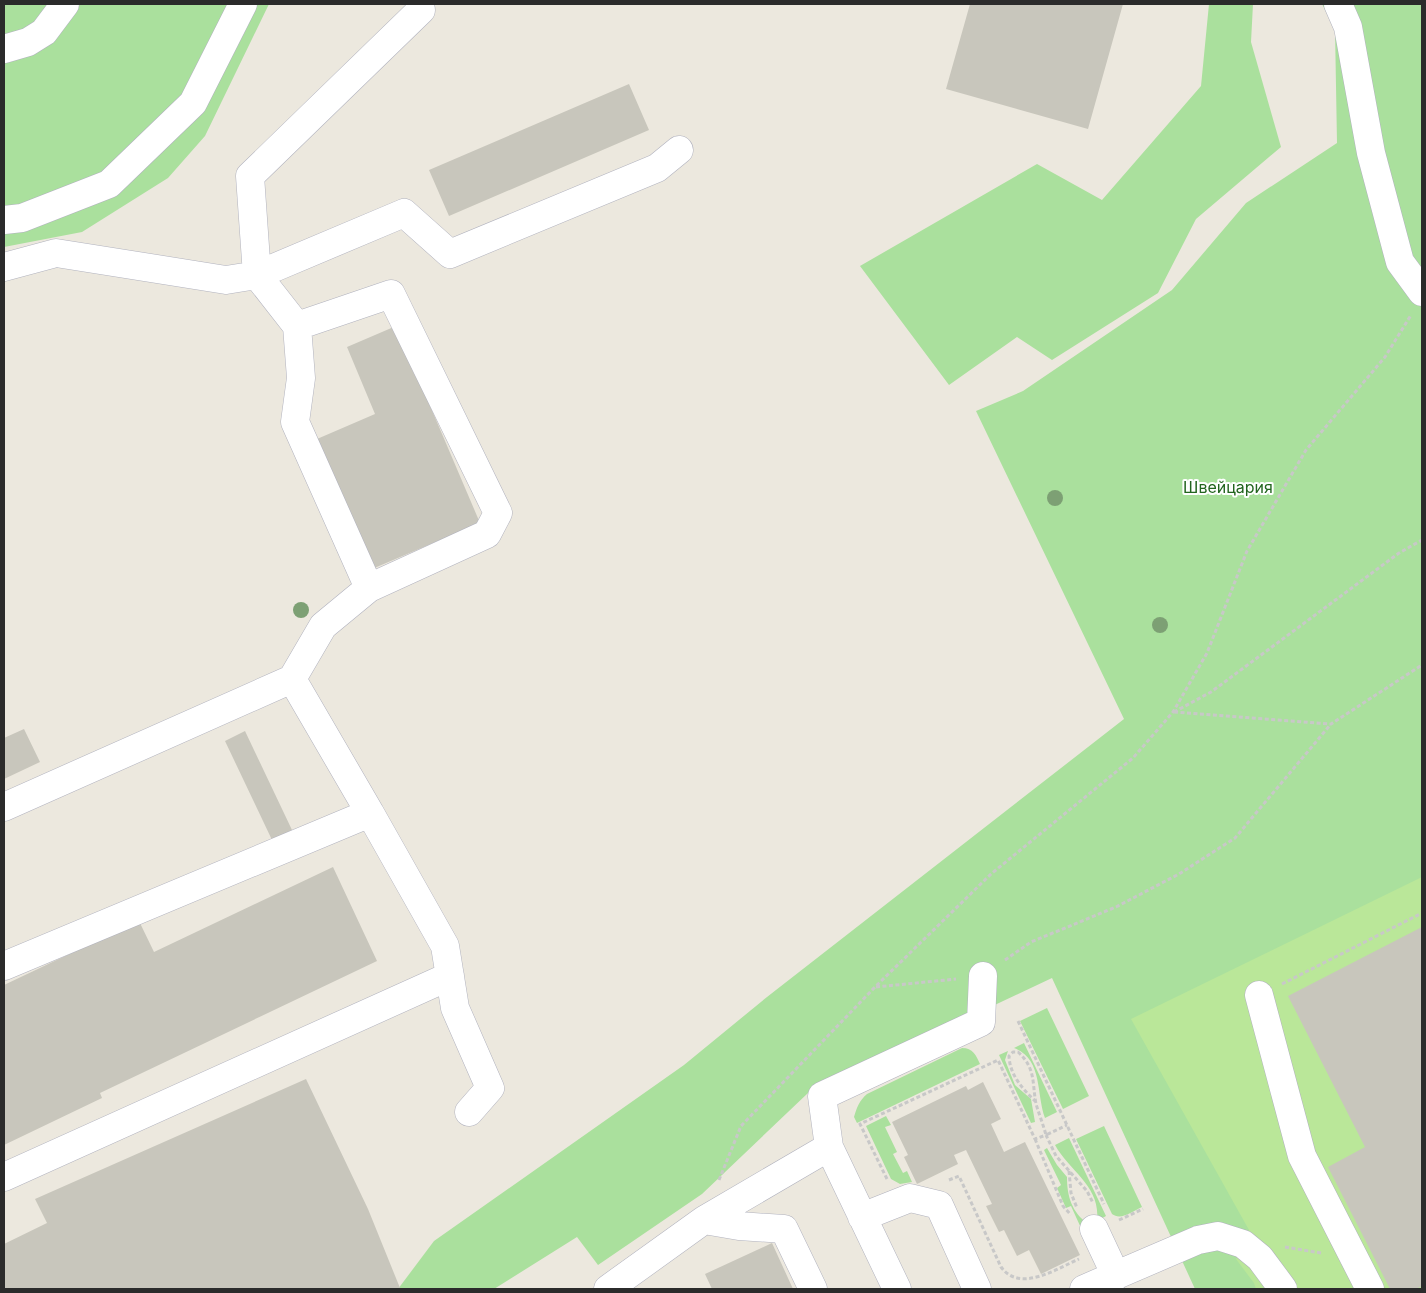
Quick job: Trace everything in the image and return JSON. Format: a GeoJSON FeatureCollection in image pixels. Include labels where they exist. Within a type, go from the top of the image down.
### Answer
{"type":"FeatureCollection","features":[{"type":"Feature","properties":{"kind":"street"},"geometry":{"type":"LineString","coordinates":[[4,49],[28,42],[44,32],[66,4]]}},
{"type":"Feature","properties":{"kind":"street"},"geometry":{"type":"LineString","coordinates":[[4,220],[22,218],[110,184],[193,102],[243,4]]}},
{"type":"Feature","properties":{"kind":"street"},"geometry":{"type":"LineString","coordinates":[[1338,4],[1348,27],[1371,153],[1400,262],[1418,302]]}},
{"type":"Feature","properties":{"kind":"street"},"geometry":{"type":"LineString","coordinates":[[369,588],[295,422],[300,378],[296,326],[257,275],[250,176],[421,10]]}},
{"type":"Feature","properties":{"kind":"street"},"geometry":{"type":"LineString","coordinates":[[4,267],[56,253],[226,280],[257,275],[404,213],[450,254],[657,168],[679,150]]}},
{"type":"Feature","properties":{"kind":"street"},"geometry":{"type":"LineString","coordinates":[[4,807],[292,678],[323,626],[369,588],[487,534],[498,513],[391,294],[296,326]]}},
{"type":"Feature","properties":{"kind":"street"},"geometry":{"type":"LineString","coordinates":[[292,678],[445,946],[455,1008],[490,1088],[469,1112]]}},
{"type":"Feature","properties":{"kind":"street"},"geometry":{"type":"LineString","coordinates":[[4,966],[370,813]]}},
{"type":"Feature","properties":{"kind":"street"},"geometry":{"type":"LineString","coordinates":[[4,1177],[450,976]]}},
{"type":"Feature","properties":{"kind":"street"},"geometry":{"type":"LineString","coordinates":[[897,1289],[828,1147],[822,1096],[981,1022],[983,976]]}},
{"type":"Feature","properties":{"kind":"street"},"geometry":{"type":"LineString","coordinates":[[1259,996],[1302,1156],[1370,1289]]}},
{"type":"Feature","properties":{"kind":"street"},"geometry":{"type":"LineString","coordinates":[[608,1289],[704,1220],[828,1147]]}},
{"type":"Feature","properties":{"kind":"street"},"geometry":{"type":"LineString","coordinates":[[862,1218],[910,1198],[939,1205],[977,1289]]}},
{"type":"Feature","properties":{"kind":"street"},"geometry":{"type":"LineString","coordinates":[[1094,1217],[1116,1276]]}},
{"type":"Feature","properties":{"kind":"street"},"geometry":{"type":"LineString","coordinates":[[704,1220],[739,1226],[784,1229],[813,1289]]}},
{"type":"Feature","properties":{"kind":"street"},"geometry":{"type":"LineString","coordinates":[[1084,1289],[1198,1240],[1218,1236],[1243,1244],[1260,1258],[1283,1289]]}},
{"type":"Feature","properties":{"kind":"path"},"geometry":{"type":"LineString","coordinates":[[704,1220],[740,1126],[875,987],[991,874],[1133,758],[1173,712],[1206,653],[1247,551],[1306,450],[1385,357],[1418,302]]}},
{"type":"Feature","properties":{"kind":"path"},"geometry":{"type":"LineString","coordinates":[[1173,712],[1210,692],[1399,553],[1422,540]]}},
{"type":"Feature","properties":{"kind":"path"},"geometry":{"type":"LineString","coordinates":[[875,987],[983,976],[1031,942],[1132,899],[1179,874],[1235,838],[1331,724],[1422,665]]}},
{"type":"Feature","properties":{"kind":"path"},"geometry":{"type":"LineString","coordinates":[[1173,712],[1331,724]]}},
{"type":"Feature","properties":{"kind":"path"},"geometry":{"type":"LineString","coordinates":[[1259,996],[1422,913]]}},
{"type":"Feature","properties":{"kind":"path"},"geometry":{"type":"LineString","coordinates":[[1018,1021],[1067,1125],[1094,1217]]}},
{"type":"Feature","properties":{"kind":"path"},"geometry":{"type":"LineString","coordinates":[[1036,1102],[1018,1082],[1012,1072],[1009,1056],[1013,1052],[1018,1052],[1029,1065],[1034,1081],[1036,1102],[1046,1135],[1056,1156],[1088,1191],[1094,1217]]}},
{"type":"Feature","properties":{"kind":"path"},"geometry":{"type":"LineString","coordinates":[[891,1184],[886,1178],[860,1124],[998,1060],[1036,1139],[1063,1206],[1070,1212],[1120,1220],[1143,1209]]}},
{"type":"Feature","properties":{"kind":"path"},"geometry":{"type":"LineString","coordinates":[[1036,1139],[1067,1125]]}},
{"type":"Feature","properties":{"kind":"path"},"geometry":{"type":"LineString","coordinates":[[1069,1171],[1071,1193],[1094,1217]]}},
{"type":"Feature","properties":{"kind":"path"},"geometry":{"type":"LineString","coordinates":[[942,1183],[959,1176],[1001,1267],[1012,1278],[1033,1280],[1085,1256]]}},
{"type":"Feature","properties":{"kind":"path"},"geometry":{"type":"LineString","coordinates":[[1284,1246],[1328,1254]]}},
{"type":"Feature","properties":{"kind":"green space"},"geometry":{"type":"Polygon","coordinates":[[[4,4],[269,4],[205,136],[168,178],[82,232],[4,247],[4,4]]]}},
{"type":"Feature","properties":{"kind":"green space"},"geometry":{"type":"Polygon","coordinates":[[[1209,4],[1253,4],[1251,42],[1281,147],[1196,219],[1158,293],[1052,360],[1017,337],[949,385],[860,266],[1037,164],[1102,200],[1201,86],[1209,4]]]}},
{"type":"Feature","properties":{"kind":"green space","name":"Швейцария"},"geometry":{"type":"Polygon","coordinates":[[[1322,4],[1422,4],[1422,1289],[1195,1289],[1052,978],[808,1093],[702,1194],[598,1265],[577,1237],[494,1289],[398,1289],[434,1241],[684,1065],[767,997],[1124,719],[976,411],[1023,391],[1172,290],[1246,203],[1337,143],[1335,29],[1322,4]]]}},
{"type":"Feature","properties":{"kind":"green space"},"geometry":{"type":"Polygon","coordinates":[[[1422,877],[1422,1289],[1256,1289],[1254,1283],[1236,1259],[1249,1230],[1131,1019],[1422,877]]]}},
{"type":"Feature","properties":{"kind":"green space"},"geometry":{"type":"Polygon","coordinates":[[[1047,1008],[1089,1096],[1063,1109],[1020,1021],[1047,1008]]]}},
{"type":"Feature","properties":{"kind":"green space"},"geometry":{"type":"Polygon","coordinates":[[[1024,1043],[1057,1112],[1045,1118],[1034,1069],[1030,1060],[1014,1048],[1024,1043]]]}},
{"type":"Feature","properties":{"kind":"green space"},"geometry":{"type":"Polygon","coordinates":[[[962,1048],[971,1051],[980,1064],[857,1123],[854,1117],[856,1110],[867,1094],[962,1048]]]}},
{"type":"Feature","properties":{"kind":"green space"},"geometry":{"type":"Polygon","coordinates":[[[1008,1051],[1005,1060],[1015,1085],[1031,1099],[1035,1122],[1031,1123],[999,1055],[1008,1051]]]}},
{"type":"Feature","properties":{"kind":"green space"},"geometry":{"type":"Polygon","coordinates":[[[886,1116],[891,1125],[885,1127],[897,1152],[893,1154],[903,1173],[907,1171],[912,1182],[900,1184],[891,1179],[866,1126],[886,1116]]]}},
{"type":"Feature","properties":{"kind":"green space"},"geometry":{"type":"Polygon","coordinates":[[[1104,1126],[1142,1207],[1123,1216],[1112,1214],[1076,1139],[1104,1126]]]}},
{"type":"Feature","properties":{"kind":"green space"},"geometry":{"type":"Polygon","coordinates":[[[1069,1138],[1106,1216],[1097,1221],[1097,1209],[1094,1198],[1083,1180],[1061,1155],[1055,1145],[1069,1138]]]}},
{"type":"Feature","properties":{"kind":"green space"},"geometry":{"type":"Polygon","coordinates":[[[1047,1148],[1067,1177],[1069,1197],[1074,1209],[1088,1224],[1081,1228],[1071,1206],[1066,1208],[1057,1188],[1061,1185],[1044,1150],[1047,1148]]]}},
{"type":"Feature","properties":{"kind":"building"},"geometry":{"type":"Polygon","coordinates":[[[970,4],[1123,4],[1088,129],[946,89],[970,4]]]}},
{"type":"Feature","properties":{"kind":"building"},"geometry":{"type":"Polygon","coordinates":[[[629,84],[649,130],[449,216],[429,170],[629,84]]]}},
{"type":"Feature","properties":{"kind":"building"},"geometry":{"type":"Polygon","coordinates":[[[396,326],[480,523],[372,569],[317,439],[375,414],[347,347],[396,326]]]}},
{"type":"Feature","properties":{"kind":"building"},"geometry":{"type":"Polygon","coordinates":[[[24,729],[40,762],[4,779],[4,738],[24,729]]]}},
{"type":"Feature","properties":{"kind":"building"},"geometry":{"type":"Polygon","coordinates":[[[245,731],[292,830],[272,840],[225,741],[245,731]]]}},
{"type":"Feature","properties":{"kind":"building"},"geometry":{"type":"Polygon","coordinates":[[[333,867],[377,961],[100,1093],[102,1098],[4,1145],[4,985],[139,921],[154,952],[333,867]]]}},
{"type":"Feature","properties":{"kind":"building"},"geometry":{"type":"Polygon","coordinates":[[[1422,927],[1422,1286],[1416,1289],[1390,1289],[1328,1167],[1365,1147],[1288,996],[1422,927]]]}},
{"type":"Feature","properties":{"kind":"building"},"geometry":{"type":"Polygon","coordinates":[[[306,1079],[368,1209],[400,1288],[4,1289],[4,1244],[47,1223],[35,1199],[306,1079]]]}},
{"type":"Feature","properties":{"kind":"building"},"geometry":{"type":"Polygon","coordinates":[[[983,1082],[1001,1119],[991,1124],[1004,1152],[1025,1142],[1080,1255],[1041,1274],[1029,1250],[1017,1256],[1004,1230],[999,1232],[986,1206],[992,1204],[966,1150],[954,1155],[958,1164],[917,1184],[904,1157],[908,1155],[892,1122],[966,1086],[968,1090],[983,1082]]]}},
{"type":"Feature","properties":{"kind":"building"},"geometry":{"type":"Polygon","coordinates":[[[772,1243],[793,1289],[712,1289],[705,1274],[772,1243]]]}}]}
